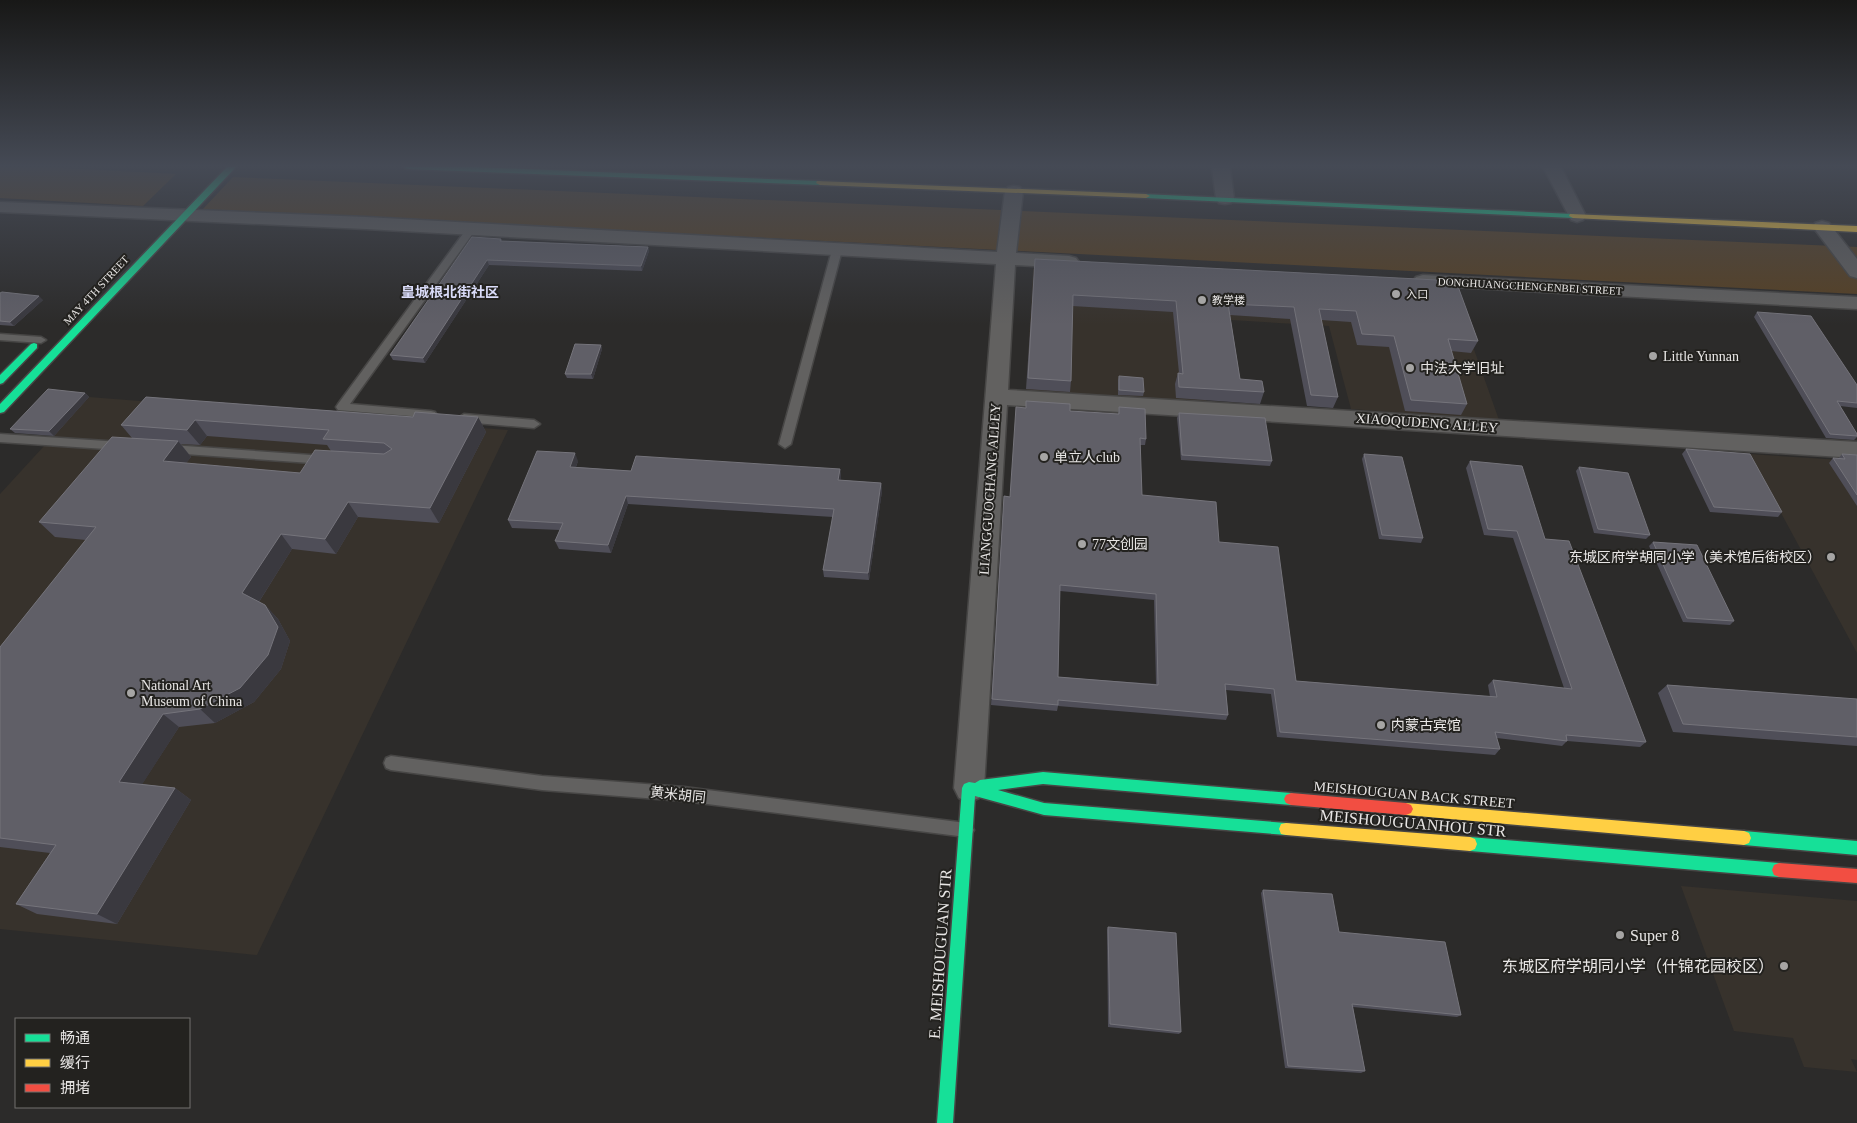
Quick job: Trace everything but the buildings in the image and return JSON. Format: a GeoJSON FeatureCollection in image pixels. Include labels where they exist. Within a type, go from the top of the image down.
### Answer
{"type":"FeatureCollection","features":[{"type":"Feature","properties":{"kind":"main road","name":"MAY 4TH STREET"},"geometry":{"type":"LineString","coordinates":[[0,410],[166,219]]}},
{"type":"Feature","properties":{"kind":"main road"},"geometry":{"type":"LineString","coordinates":[[1653,219],[1857,229]]}},
{"type":"Feature","properties":{"kind":"main road"},"geometry":{"type":"LineString","coordinates":[[0,381],[44,336]]}},
{"type":"Feature","properties":{"kind":"main road","name":"MEISHOUGUAN BACK STREET"},"geometry":{"type":"LineString","coordinates":[[969,788],[1043,778],[1857,848]]}},
{"type":"Feature","properties":{"kind":"main road","name":"E. MEISHOUGUAN STR"},"geometry":{"type":"LineString","coordinates":[[945,1123],[969,788]]}},
{"type":"Feature","properties":{"kind":"main road","name":"MEISHOUGUANHOU STR"},"geometry":{"type":"LineString","coordinates":[[969,788],[1044,809],[1857,876]]}},
{"type":"Feature","properties":{"kind":"street"},"geometry":{"type":"LineString","coordinates":[[248,219],[471,229],[1084,263]]}},
{"type":"Feature","properties":{"kind":"street","name":"LIANGGUOCHANG ALLEY"},"geometry":{"type":"LineString","coordinates":[[969,788],[1006,259],[1011,219]]}},
{"type":"Feature","properties":{"kind":"street"},"geometry":{"type":"LineString","coordinates":[[1822,227],[1857,272]]}},
{"type":"Feature","properties":{"kind":"street","name":"DONGHUANGCHENGENBEI STREET"},"geometry":{"type":"LineString","coordinates":[[1408,280],[1857,303]]}},
{"type":"Feature","properties":{"kind":"street","name":"XIAOQUDENG ALLEY"},"geometry":{"type":"LineString","coordinates":[[996,397],[1857,450]]}},
{"type":"Feature","properties":{"kind":"lane"},"geometry":{"type":"LineString","coordinates":[[438,416],[342,407],[471,229]]}},
{"type":"Feature","properties":{"kind":"lane"},"geometry":{"type":"LineString","coordinates":[[785,444],[837,250]]}},
{"type":"Feature","properties":{"kind":"lane"},"geometry":{"type":"LineString","coordinates":[[0,337],[44,336]]}},
{"type":"Feature","properties":{"kind":"lane"},"geometry":{"type":"LineString","coordinates":[[457,417],[534,424]]}},
{"type":"Feature","properties":{"kind":"lane"},"geometry":{"type":"LineString","coordinates":[[0,438],[138,447]]}},
{"type":"Feature","properties":{"kind":"lane"},"geometry":{"type":"LineString","coordinates":[[157,448],[334,460]]}},
{"type":"Feature","properties":{"kind":"lane","name":"黄米胡同"},"geometry":{"type":"LineString","coordinates":[[390,763],[542,783],[684,794],[966,830]]}},
{"type":"Feature","properties":{"kind":"shaded area"},"geometry":{"type":"Polygon","coordinates":[[[406,219],[1217,219],[1857,247],[1857,294],[406,219]]]}},
{"type":"Feature","properties":{"kind":"shaded area","name":"中法大学旧址"},"geometry":{"type":"Polygon","coordinates":[[[1033,269],[1454,293],[1499,420],[1351,409],[1329,326],[1198,318],[1207,407],[1026,395],[1033,269]]]}},
{"type":"Feature","properties":{"kind":"shaded area"},"geometry":{"type":"Polygon","coordinates":[[[89,397],[508,430],[257,955],[0,929],[0,494],[89,397]]]}},
{"type":"Feature","properties":{"kind":"shaded area","name":"东城区府学胡同小学（美术馆后街校区）"},"geometry":{"type":"Polygon","coordinates":[[[1749,454],[1857,461],[1857,653],[1749,454]]]}},
{"type":"Feature","properties":{"kind":"shaded area","name":"东城区府学胡同小学（什锦花园校区）"},"geometry":{"type":"Polygon","coordinates":[[[1681,886],[1857,901],[1857,1060],[1851,1059],[1857,1072],[1804,1067],[1793,1038],[1734,1031],[1681,886]]]}},
{"type":"Feature","properties":{"kind":"traffic: fast"},"geometry":{"type":"LineString","coordinates":[[0,410],[182,219]]}},
{"type":"Feature","properties":{"kind":"traffic: fast"},"geometry":{"type":"LineString","coordinates":[[0,381],[34,346]]}},
{"type":"Feature","properties":{"kind":"traffic: fast"},"geometry":{"type":"LineString","coordinates":[[980,786],[1043,778],[1291,799]]}},
{"type":"Feature","properties":{"kind":"traffic: fast"},"geometry":{"type":"LineString","coordinates":[[969,788],[1044,809],[1286,829]]}},
{"type":"Feature","properties":{"kind":"traffic: fast"},"geometry":{"type":"LineString","coordinates":[[945,1123],[969,788]]}},
{"type":"Feature","properties":{"kind":"traffic: fast"},"geometry":{"type":"LineString","coordinates":[[1744,838],[1857,848]]}},
{"type":"Feature","properties":{"kind":"traffic: fast"},"geometry":{"type":"LineString","coordinates":[[1470,844],[1779,870]]}},
{"type":"Feature","properties":{"kind":"traffic: slow"},"geometry":{"type":"LineString","coordinates":[[1647,219],[1857,229]]}},
{"type":"Feature","properties":{"kind":"traffic: slow"},"geometry":{"type":"LineString","coordinates":[[1406,809],[1744,838]]}},
{"type":"Feature","properties":{"kind":"traffic: slow"},"geometry":{"type":"LineString","coordinates":[[1286,829],[1470,844]]}},
{"type":"Feature","properties":{"kind":"traffic: jam"},"geometry":{"type":"LineString","coordinates":[[1291,799],[1406,809]]}},
{"type":"Feature","properties":{"kind":"traffic: jam"},"geometry":{"type":"LineString","coordinates":[[1779,870],[1857,876]]}},
{"type":"Feature","properties":{"kind":"place","name":"入口"},"geometry":{"type":"Point","coordinates":[1396,294]}},
{"type":"Feature","properties":{"kind":"place","name":"教学楼"},"geometry":{"type":"Point","coordinates":[1202,300]}},
{"type":"Feature","properties":{"kind":"place","name":"Little Yunnan"},"geometry":{"type":"Point","coordinates":[1653,356]}},
{"type":"Feature","properties":{"kind":"place","name":"中法大学旧址"},"geometry":{"type":"Point","coordinates":[1410,368]}},
{"type":"Feature","properties":{"kind":"place","name":"单立人club"},"geometry":{"type":"Point","coordinates":[1044,457]}},
{"type":"Feature","properties":{"kind":"place","name":"77文创园"},"geometry":{"type":"Point","coordinates":[1082,544]}},
{"type":"Feature","properties":{"kind":"place","name":"东城区府学胡同小学（美术馆后街校区）"},"geometry":{"type":"Point","coordinates":[1831,557]}},
{"type":"Feature","properties":{"kind":"place","name":"National Art Museum of China"},"geometry":{"type":"Point","coordinates":[131,693]}},
{"type":"Feature","properties":{"kind":"place","name":"内蒙古宾馆"},"geometry":{"type":"Point","coordinates":[1381,725]}},
{"type":"Feature","properties":{"kind":"place","name":"Super 8"},"geometry":{"type":"Point","coordinates":[1620,935]}},
{"type":"Feature","properties":{"kind":"place","name":"东城区府学胡同小学（什锦花园校区）"},"geometry":{"type":"Point","coordinates":[1784,966]}},
{"type":"Feature","properties":{"kind":"district","name":"皇城根北街社区"},"geometry":{"type":"Point","coordinates":[450,292]}}]}
